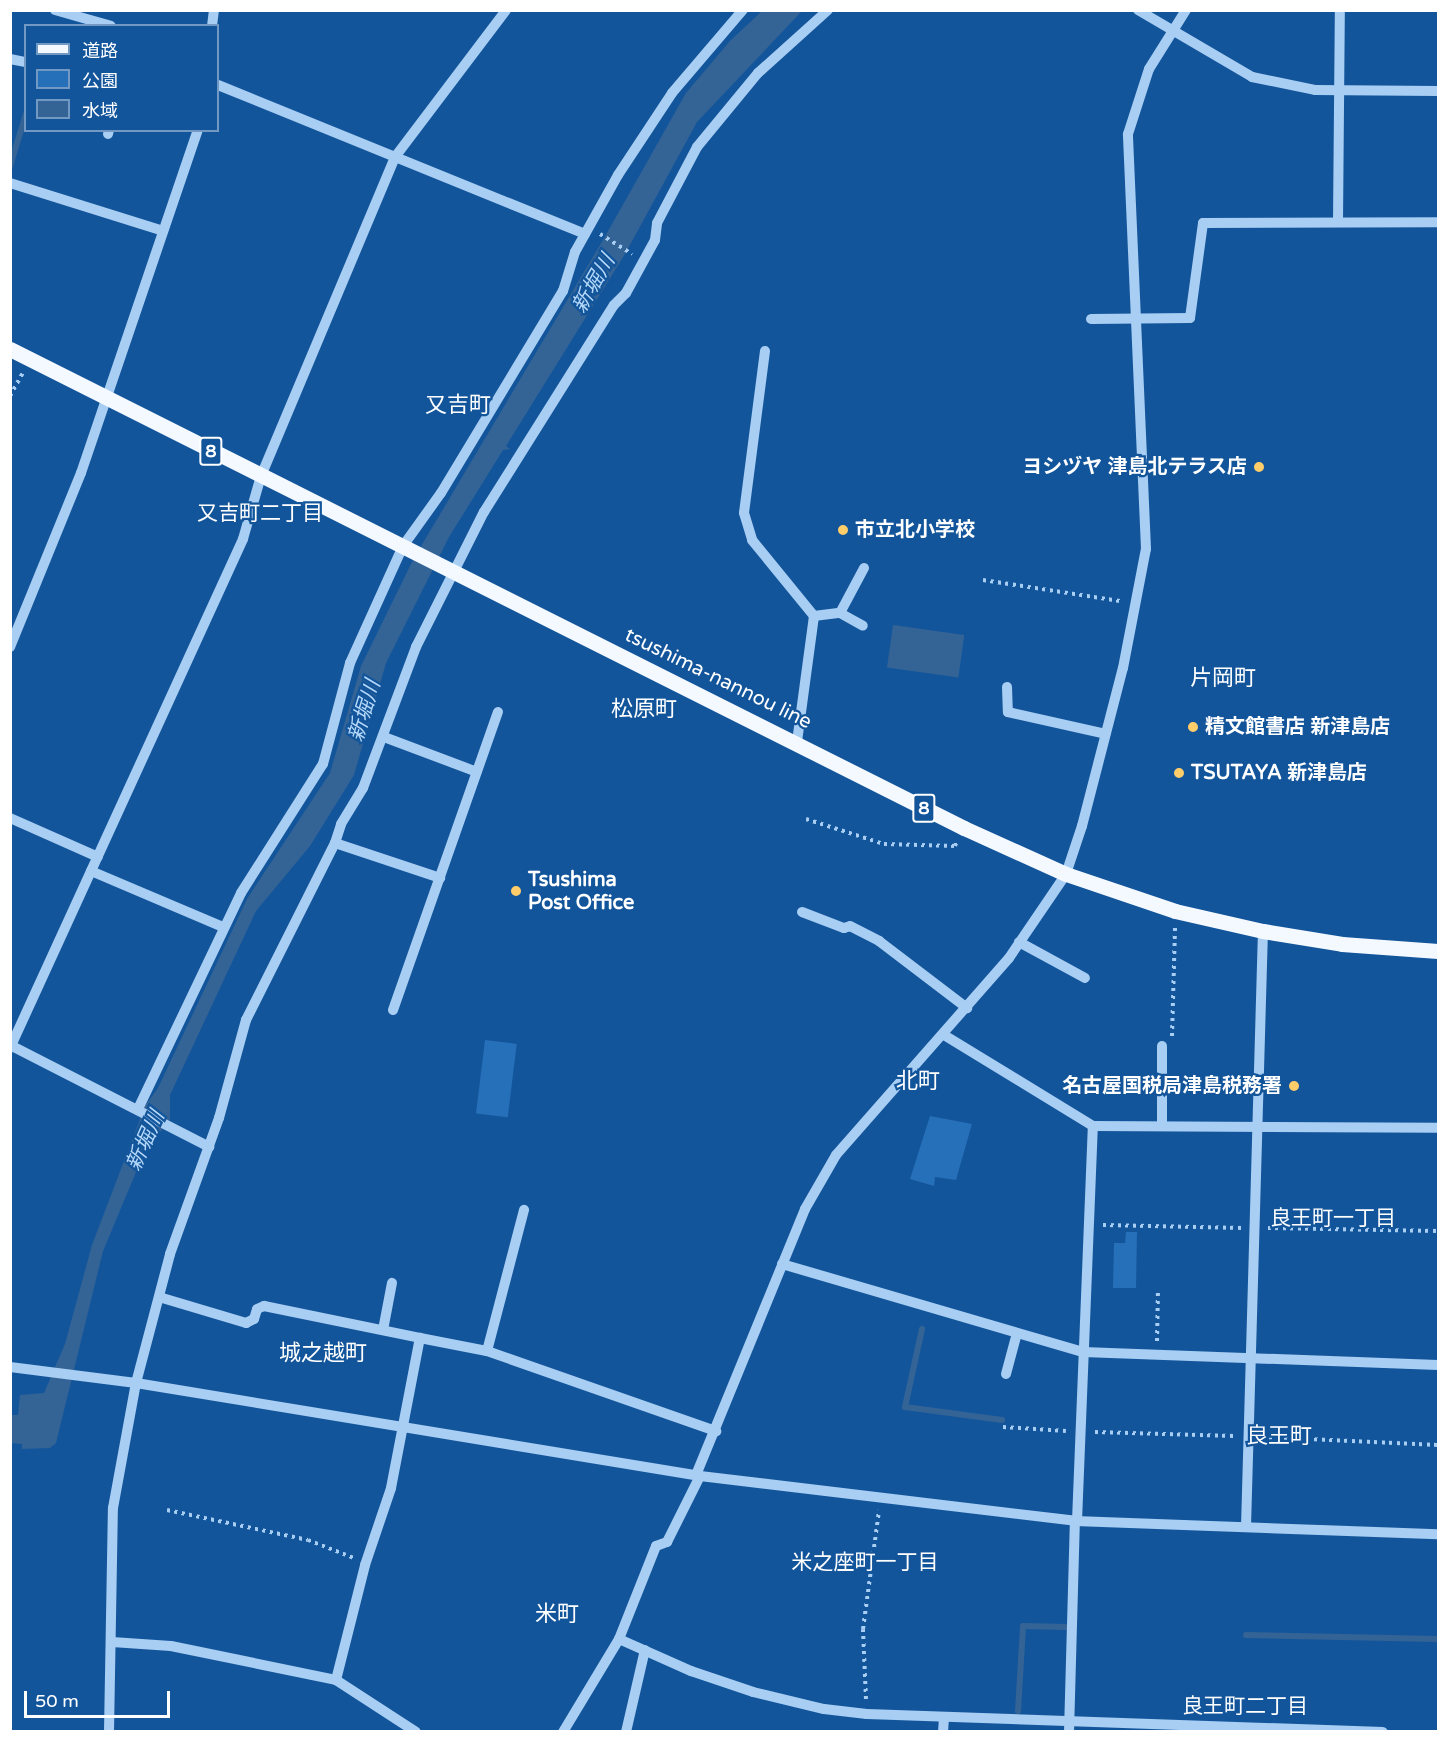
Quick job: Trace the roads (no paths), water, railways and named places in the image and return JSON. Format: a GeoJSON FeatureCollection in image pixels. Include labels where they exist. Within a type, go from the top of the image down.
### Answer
{"type":"FeatureCollection","features":[{"type":"Feature","properties":{"kind":"main road","name":"tsushima-nannou line"},"geometry":{"type":"LineString","coordinates":[[10,349],[797,742],[964,828],[1066,874],[1175,911],[1263,931],[1342,944],[1438,951]]}},
{"type":"Feature","properties":{"kind":"street"},"geometry":{"type":"LineString","coordinates":[[55,10],[104,24]]}},
{"type":"Feature","properties":{"kind":"street"},"geometry":{"type":"LineString","coordinates":[[209,1147],[11,1046],[243,539],[261,476],[395,157],[506,10]]}},
{"type":"Feature","properties":{"kind":"street"},"geometry":{"type":"LineString","coordinates":[[138,1109],[192,1002],[223,927],[265,854],[293,817],[324,764],[350,663],[408,549],[563,291],[585,234],[672,93],[742,10]]}},
{"type":"Feature","properties":{"kind":"street"},"geometry":{"type":"LineString","coordinates":[[109,1731],[113,1508],[136,1383],[159,1296],[209,1147],[246,1020],[335,843],[384,737],[417,646],[449,570],[614,304],[626,293],[655,240],[657,223],[697,147],[758,74],[828,10]]}},
{"type":"Feature","properties":{"kind":"street"},"geometry":{"type":"LineString","coordinates":[[1138,10],[1252,77],[1289,87],[1337,91],[1438,91]]}},
{"type":"Feature","properties":{"kind":"street"},"geometry":{"type":"LineString","coordinates":[[563,1731],[619,1639],[656,1546],[667,1542],[698,1476],[806,1209],[836,1155],[967,1008],[1019,942],[1066,874],[1107,734],[1138,604],[1146,549],[1128,134],[1149,69],[1186,10]]}},
{"type":"Feature","properties":{"kind":"street"},"geometry":{"type":"LineString","coordinates":[[1338,222],[1337,91],[1340,10]]}},
{"type":"Feature","properties":{"kind":"street"},"geometry":{"type":"LineString","coordinates":[[219,85],[585,234]]}},
{"type":"Feature","properties":{"kind":"street"},"geometry":{"type":"LineString","coordinates":[[11,644],[107,399],[197,132]]}},
{"type":"Feature","properties":{"kind":"street"},"geometry":{"type":"LineString","coordinates":[[10,183],[163,231]]}},
{"type":"Feature","properties":{"kind":"street"},"geometry":{"type":"LineString","coordinates":[[1091,320],[1190,318],[1203,223],[1438,222]]}},
{"type":"Feature","properties":{"kind":"street"},"geometry":{"type":"LineString","coordinates":[[765,351],[744,513],[752,540],[814,616],[797,742]]}},
{"type":"Feature","properties":{"kind":"street"},"geometry":{"type":"LineString","coordinates":[[840,613],[864,568]]}},
{"type":"Feature","properties":{"kind":"street"},"geometry":{"type":"LineString","coordinates":[[814,616],[840,613],[863,626]]}},
{"type":"Feature","properties":{"kind":"street"},"geometry":{"type":"LineString","coordinates":[[1007,687],[1008,712],[1107,734]]}},
{"type":"Feature","properties":{"kind":"street"},"geometry":{"type":"LineString","coordinates":[[393,1010],[498,712]]}},
{"type":"Feature","properties":{"kind":"street"},"geometry":{"type":"LineString","coordinates":[[384,737],[477,772]]}},
{"type":"Feature","properties":{"kind":"street"},"geometry":{"type":"LineString","coordinates":[[10,818],[98,857]]}},
{"type":"Feature","properties":{"kind":"street"},"geometry":{"type":"LineString","coordinates":[[335,843],[440,878]]}},
{"type":"Feature","properties":{"kind":"street"},"geometry":{"type":"LineString","coordinates":[[92,871],[223,927]]}},
{"type":"Feature","properties":{"kind":"street"},"geometry":{"type":"LineString","coordinates":[[802,912],[844,928],[850,926],[879,940],[967,1008]]}},
{"type":"Feature","properties":{"kind":"street"},"geometry":{"type":"LineString","coordinates":[[1246,1527],[1263,931]]}},
{"type":"Feature","properties":{"kind":"street"},"geometry":{"type":"LineString","coordinates":[[1019,942],[1085,978]]}},
{"type":"Feature","properties":{"kind":"street"},"geometry":{"type":"LineString","coordinates":[[944,1035],[1093,1126],[1438,1128]]}},
{"type":"Feature","properties":{"kind":"street"},"geometry":{"type":"LineString","coordinates":[[1162,1126],[1167,1047]]}},
{"type":"Feature","properties":{"kind":"street"},"geometry":{"type":"LineString","coordinates":[[1069,1726],[1093,1126]]}},
{"type":"Feature","properties":{"kind":"street"},"geometry":{"type":"LineString","coordinates":[[487,1351],[524,1210]]}},
{"type":"Feature","properties":{"kind":"street"},"geometry":{"type":"LineString","coordinates":[[782,1264],[1083,1352],[1438,1365]]}},
{"type":"Feature","properties":{"kind":"street"},"geometry":{"type":"LineString","coordinates":[[383,1330],[392,1283]]}},
{"type":"Feature","properties":{"kind":"street"},"geometry":{"type":"LineString","coordinates":[[159,1296],[246,1323],[255,1319],[257,1310],[264,1306],[487,1351],[716,1431]]}},
{"type":"Feature","properties":{"kind":"street"},"geometry":{"type":"LineString","coordinates":[[1005,1374],[1017,1333]]}},
{"type":"Feature","properties":{"kind":"street"},"geometry":{"type":"LineString","coordinates":[[336,1680],[365,1564],[391,1488],[420,1338]]}},
{"type":"Feature","properties":{"kind":"street"},"geometry":{"type":"LineString","coordinates":[[10,1367],[136,1383],[401,1430],[698,1476],[1076,1521],[1438,1534]]}},
{"type":"Feature","properties":{"kind":"street"},"geometry":{"type":"LineString","coordinates":[[619,1639],[753,1692],[867,1714],[1069,1726],[1383,1731]]}},
{"type":"Feature","properties":{"kind":"street"},"geometry":{"type":"LineString","coordinates":[[112,1642],[171,1646],[336,1680],[416,1731]]}},
{"type":"Feature","properties":{"kind":"street"},"geometry":{"type":"LineString","coordinates":[[626,1731],[645,1650]]}},
{"type":"Feature","properties":{"kind":"street"},"geometry":{"type":"LineString","coordinates":[[943,1731],[944,1717]]}},
{"type":"Feature","properties":{"kind":"water","name":"新堀川"},"geometry":{"type":"Polygon","coordinates":[[[762,11],[802,11],[697,122],[625,254],[506,446],[510,449],[503,450],[449,537],[386,663],[354,775],[310,846],[256,911],[170,1095],[170,1119],[144,1153],[103,1251],[56,1443],[50,1448],[22,1449],[22,1444],[11,1443],[11,1415],[18,1415],[20,1395],[44,1393],[65,1344],[92,1245],[145,1106],[158,1088],[247,899],[330,773],[361,666],[414,558],[603,240],[686,93],[730,41],[762,11]]]}},
{"type":"Feature","properties":{"kind":"water"},"geometry":{"type":"Polygon","coordinates":[[[893,625],[964,635],[958,678],[887,668],[893,625]]]}},
{"type":"Feature","properties":{"kind":"waterway"},"geometry":{"type":"LineString","coordinates":[[10,166],[24,120]]}},
{"type":"Feature","properties":{"kind":"waterway"},"geometry":{"type":"LineString","coordinates":[[922,1329],[905,1407],[1002,1420]]}},
{"type":"Feature","properties":{"kind":"waterway"},"geometry":{"type":"LineString","coordinates":[[1018,1711],[1023,1626],[1065,1627]]}},
{"type":"Feature","properties":{"kind":"waterway"},"geometry":{"type":"LineString","coordinates":[[1246,1635],[1437,1639]]}},
{"type":"Feature","properties":{"kind":"place","name":"ヨシヅヤ 津島北テラス店"},"geometry":{"type":"Point","coordinates":[1259,467]}},
{"type":"Feature","properties":{"kind":"place","name":"市立北小学校"},"geometry":{"type":"Point","coordinates":[843,530]}},
{"type":"Feature","properties":{"kind":"place","name":"精文館書店 新津島店"},"geometry":{"type":"Point","coordinates":[1193,727]}},
{"type":"Feature","properties":{"kind":"place","name":"TSUTAYA 新津島店"},"geometry":{"type":"Point","coordinates":[1179,773]}},
{"type":"Feature","properties":{"kind":"place","name":"Tsushima Post Office"},"geometry":{"type":"Point","coordinates":[516,891]}},
{"type":"Feature","properties":{"kind":"place","name":"名古屋国税局津島税務署"},"geometry":{"type":"Point","coordinates":[1294,1086]}},
{"type":"Feature","properties":{"kind":"district","name":"又吉町"},"geometry":{"type":"Point","coordinates":[458,406]}},
{"type":"Feature","properties":{"kind":"district","name":"又吉町二丁目"},"geometry":{"type":"Point","coordinates":[260,514]}},
{"type":"Feature","properties":{"kind":"district","name":"片岡町"},"geometry":{"type":"Point","coordinates":[1223,679]}},
{"type":"Feature","properties":{"kind":"district","name":"松原町"},"geometry":{"type":"Point","coordinates":[644,710]}},
{"type":"Feature","properties":{"kind":"district","name":"北町"},"geometry":{"type":"Point","coordinates":[918,1082]}},
{"type":"Feature","properties":{"kind":"district","name":"良王町一丁目"},"geometry":{"type":"Point","coordinates":[1333,1219]}},
{"type":"Feature","properties":{"kind":"district","name":"城之越町"},"geometry":{"type":"Point","coordinates":[323,1354]}},
{"type":"Feature","properties":{"kind":"district","name":"良王町"},"geometry":{"type":"Point","coordinates":[1279,1437]}},
{"type":"Feature","properties":{"kind":"district","name":"米之座町一丁目"},"geometry":{"type":"Point","coordinates":[865,1563]}},
{"type":"Feature","properties":{"kind":"district","name":"米町"},"geometry":{"type":"Point","coordinates":[557,1615]}},
{"type":"Feature","properties":{"kind":"district","name":"良王町二丁目"},"geometry":{"type":"Point","coordinates":[1245,1707]}}]}
